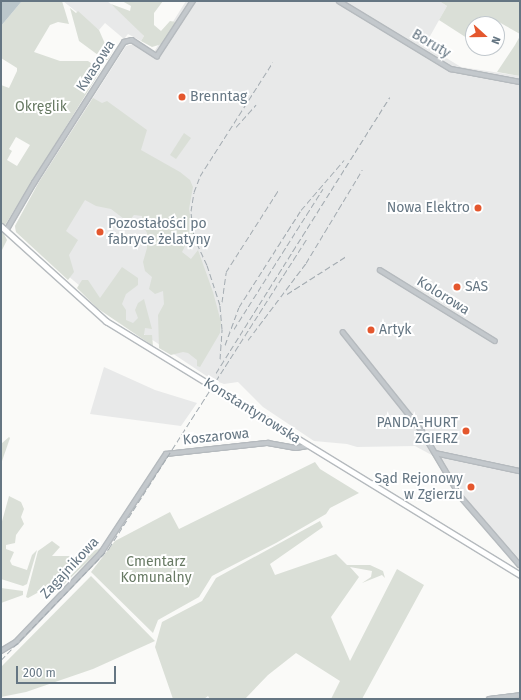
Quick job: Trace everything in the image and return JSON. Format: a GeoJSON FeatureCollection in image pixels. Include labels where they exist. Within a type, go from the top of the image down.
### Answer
{"type":"FeatureCollection","features":[{"type":"Feature","properties":{"kind":"main road","name":"Konstantynowska"},"geometry":{"type":"LineString","coordinates":[[1,226],[106,321],[520,575]]}},
{"type":"Feature","properties":{"kind":"street","name":"Kwasowa"},"geometry":{"type":"LineString","coordinates":[[6,231],[34,183],[124,42],[132,40],[157,56],[193,1]]}},
{"type":"Feature","properties":{"kind":"street","name":"Boruty"},"geometry":{"type":"LineString","coordinates":[[339,1],[451,69],[520,82]]}},
{"type":"Feature","properties":{"kind":"street","name":"Kolorowa"},"geometry":{"type":"LineString","coordinates":[[380,270],[494,341]]}},
{"type":"Feature","properties":{"kind":"street"},"geometry":{"type":"LineString","coordinates":[[343,332],[422,432],[461,497],[520,565]]}},
{"type":"Feature","properties":{"kind":"street","name":"Koszarowa"},"geometry":{"type":"LineString","coordinates":[[172,452],[268,443],[296,448],[309,446]]}},
{"type":"Feature","properties":{"kind":"street","name":"Zagajnikowa"},"geometry":{"type":"LineString","coordinates":[[1,651],[16,642],[101,553],[164,457],[172,452]]}},
{"type":"Feature","properties":{"kind":"street"},"geometry":{"type":"LineString","coordinates":[[435,453],[520,471]]}},
{"type":"Feature","properties":{"kind":"street"},"geometry":{"type":"LineString","coordinates":[[489,699],[520,695]]}},
{"type":"Feature","properties":{"kind":"shaded area"},"geometry":{"type":"Polygon","coordinates":[[[1,1],[22,1],[1,26],[1,1]]]}},
{"type":"Feature","properties":{"kind":"shaded area"},"geometry":{"type":"Polygon","coordinates":[[[63,1],[107,1],[127,17],[144,36],[141,41],[128,34],[124,39],[105,23],[99,30],[63,1]]]}},
{"type":"Feature","properties":{"kind":"shaded area"},"geometry":{"type":"Polygon","coordinates":[[[186,1],[439,1],[447,6],[425,45],[461,67],[520,76],[520,560],[469,503],[439,459],[415,446],[357,447],[347,444],[314,441],[263,407],[238,382],[224,384],[211,379],[112,313],[16,232],[15,226],[39,182],[126,46],[134,44],[152,55],[186,1]]]}},
{"type":"Feature","properties":{"kind":"shaded area"},"geometry":{"type":"Polygon","coordinates":[[[104,367],[155,390],[197,403],[181,426],[90,414],[104,367]]]}},
{"type":"Feature","properties":{"kind":"green space","name":"Okręglik"},"geometry":{"type":"Polygon","coordinates":[[[22,1],[62,1],[69,24],[58,22],[50,25],[34,52],[60,61],[88,61],[101,70],[2,230],[7,240],[1,252],[1,85],[9,88],[17,68],[1,58],[1,26],[22,1]],[[16,137],[9,149],[12,151],[7,160],[17,166],[30,145],[16,137]]]}},
{"type":"Feature","properties":{"kind":"green space"},"geometry":{"type":"Polygon","coordinates":[[[122,1],[163,1],[154,13],[154,25],[161,31],[170,21],[176,22],[162,44],[152,47],[141,41],[144,36],[111,4],[130,11],[131,6],[122,1]]]}},
{"type":"Feature","properties":{"kind":"green space"},"geometry":{"type":"Polygon","coordinates":[[[439,1],[520,1],[520,34],[505,26],[505,16],[465,16],[465,37],[439,20],[447,6],[439,1]]]}},
{"type":"Feature","properties":{"kind":"green space"},"geometry":{"type":"Polygon","coordinates":[[[70,8],[76,13],[78,11],[99,30],[106,46],[113,50],[108,60],[105,60],[106,55],[98,55],[79,41],[70,8]]]}},
{"type":"Feature","properties":{"kind":"green space"},"geometry":{"type":"Polygon","coordinates":[[[520,36],[520,76],[497,72],[515,45],[520,36]]]}},
{"type":"Feature","properties":{"kind":"green space"},"geometry":{"type":"Polygon","coordinates":[[[93,98],[102,103],[107,101],[147,130],[141,150],[180,172],[190,180],[193,187],[189,209],[195,243],[189,238],[182,252],[191,259],[198,250],[213,292],[221,322],[220,333],[200,367],[197,366],[197,360],[188,353],[183,352],[171,355],[159,348],[158,315],[164,304],[163,291],[155,294],[149,289],[152,277],[145,271],[143,262],[147,248],[147,233],[142,224],[142,216],[134,215],[128,222],[111,209],[96,206],[85,200],[66,231],[78,240],[69,255],[74,272],[68,280],[16,232],[15,226],[39,182],[93,98]]]}},
{"type":"Feature","properties":{"kind":"green space"},"geometry":{"type":"Polygon","coordinates":[[[184,133],[191,138],[176,159],[170,155],[184,133]]]}},
{"type":"Feature","properties":{"kind":"green space"},"geometry":{"type":"Polygon","coordinates":[[[122,267],[138,278],[138,285],[126,294],[122,304],[126,310],[126,320],[133,323],[138,318],[135,310],[138,303],[144,299],[152,329],[145,328],[144,335],[152,335],[153,346],[97,308],[77,288],[82,280],[88,280],[100,298],[122,267]]]}},
{"type":"Feature","properties":{"kind":"green space"},"geometry":{"type":"Polygon","coordinates":[[[9,437],[10,438],[1,464],[1,444],[9,437]]]}},
{"type":"Feature","properties":{"kind":"green space","name":"Cmentarz Komunalny"},"geometry":{"type":"Polygon","coordinates":[[[315,462],[320,469],[359,493],[330,508],[326,514],[276,543],[212,576],[199,597],[158,620],[153,633],[91,572],[115,541],[170,512],[179,529],[315,462]]]}},
{"type":"Feature","properties":{"kind":"green space"},"geometry":{"type":"Polygon","coordinates":[[[9,496],[21,502],[24,509],[21,517],[24,524],[16,535],[15,543],[6,545],[6,549],[14,552],[10,561],[12,565],[27,570],[32,555],[37,550],[27,584],[23,586],[1,579],[1,525],[9,496]]]}},
{"type":"Feature","properties":{"kind":"green space"},"geometry":{"type":"Polygon","coordinates":[[[320,521],[323,527],[270,564],[275,575],[336,554],[347,565],[370,565],[383,571],[385,578],[382,575],[362,583],[371,577],[372,571],[350,567],[359,577],[331,617],[350,661],[397,569],[424,585],[362,699],[331,699],[340,681],[296,653],[268,675],[245,699],[210,699],[208,696],[204,699],[173,699],[155,647],[162,622],[202,601],[216,578],[320,521]]]}},
{"type":"Feature","properties":{"kind":"green space"},"geometry":{"type":"Polygon","coordinates":[[[52,541],[60,547],[52,556],[81,556],[103,547],[62,586],[48,587],[28,598],[26,597],[38,551],[52,541]]]}},
{"type":"Feature","properties":{"kind":"green space"},"geometry":{"type":"Polygon","coordinates":[[[91,576],[155,641],[93,669],[26,692],[1,697],[1,667],[91,576]]]}},
{"type":"Feature","properties":{"kind":"green space"},"geometry":{"type":"Polygon","coordinates":[[[1,588],[23,591],[23,595],[1,603],[1,588]]]}},
{"type":"Feature","properties":{"kind":"railway"},"geometry":{"type":"LineString","coordinates":[[220,359],[222,329],[220,305],[207,265],[194,237],[191,211],[194,192],[200,176],[273,62]]}},
{"type":"Feature","properties":{"kind":"railway"},"geometry":{"type":"LineString","coordinates":[[216,373],[390,97]]}},
{"type":"Feature","properties":{"kind":"railway"},"geometry":{"type":"LineString","coordinates":[[236,127],[256,105]]}},
{"type":"Feature","properties":{"kind":"railway"},"geometry":{"type":"LineString","coordinates":[[225,345],[239,307],[301,210],[344,160]]}},
{"type":"Feature","properties":{"kind":"railway"},"geometry":{"type":"LineString","coordinates":[[248,340],[306,263],[362,170]]}},
{"type":"Feature","properties":{"kind":"railway"},"geometry":{"type":"LineString","coordinates":[[222,302],[226,272],[279,189]]}},
{"type":"Feature","properties":{"kind":"railway"},"geometry":{"type":"LineString","coordinates":[[234,329],[323,189]]}},
{"type":"Feature","properties":{"kind":"railway"},"geometry":{"type":"LineString","coordinates":[[1,660],[109,548],[307,238]]}},
{"type":"Feature","properties":{"kind":"railway"},"geometry":{"type":"LineString","coordinates":[[287,294],[348,255]]}},
{"type":"Feature","properties":{"kind":"place","name":"Brenntag"},"geometry":{"type":"Point","coordinates":[182,97]}},
{"type":"Feature","properties":{"kind":"place","name":"Nowa Elektro"},"geometry":{"type":"Point","coordinates":[478,208]}},
{"type":"Feature","properties":{"kind":"place","name":"Pozostałości po fabryce żelatyny"},"geometry":{"type":"Point","coordinates":[100,232]}},
{"type":"Feature","properties":{"kind":"place","name":"SAS"},"geometry":{"type":"Point","coordinates":[457,287]}},
{"type":"Feature","properties":{"kind":"place","name":"Artyk"},"geometry":{"type":"Point","coordinates":[371,330]}},
{"type":"Feature","properties":{"kind":"place","name":"PANDA-HURT ZGIERZ"},"geometry":{"type":"Point","coordinates":[466,431]}},
{"type":"Feature","properties":{"kind":"place","name":"Sąd Rejonowy w Zgierzu"},"geometry":{"type":"Point","coordinates":[471,487]}}]}
